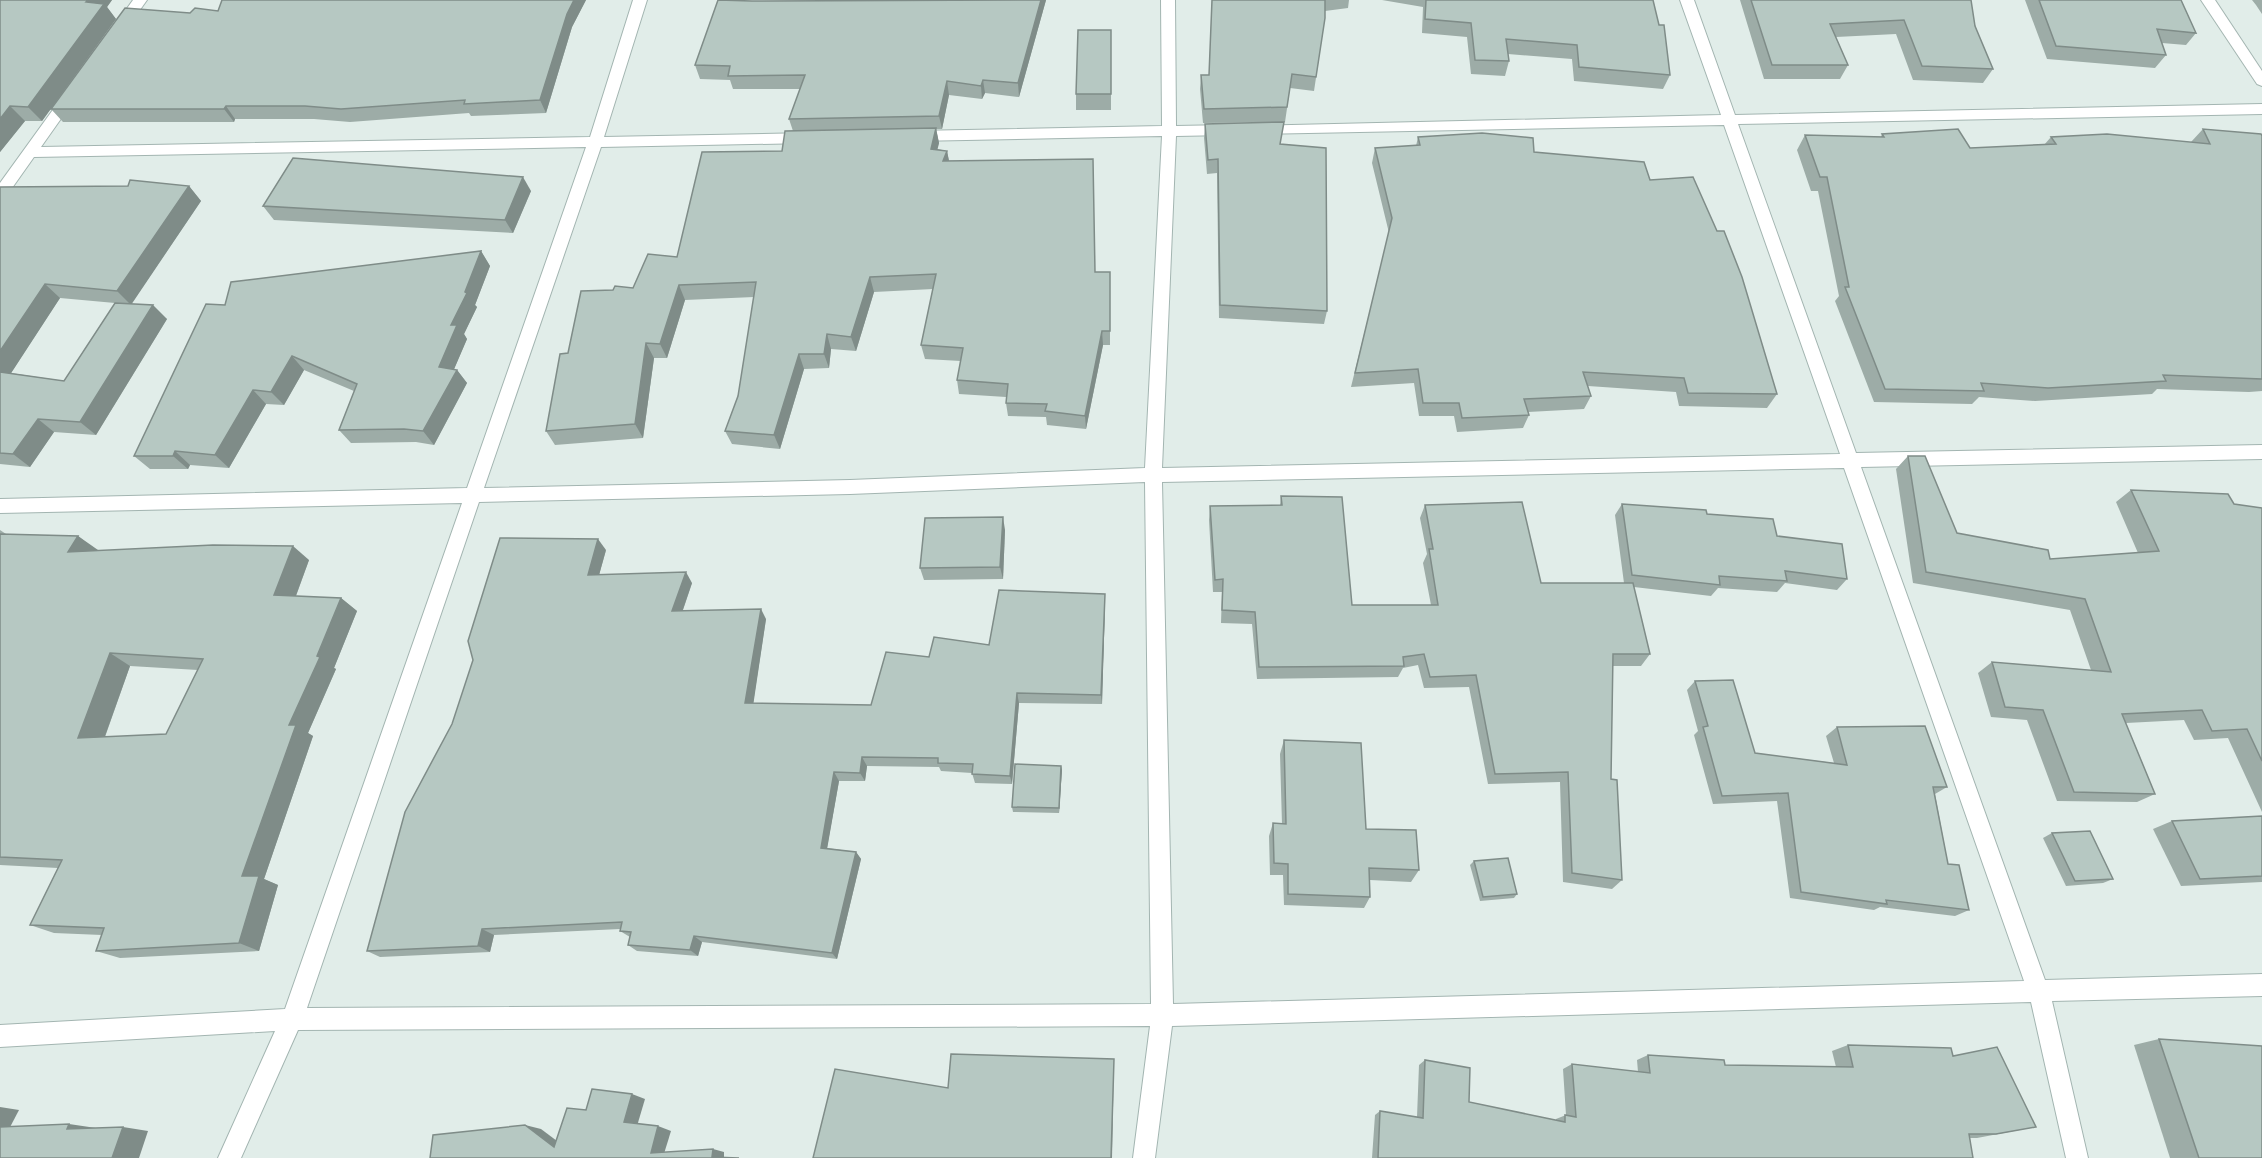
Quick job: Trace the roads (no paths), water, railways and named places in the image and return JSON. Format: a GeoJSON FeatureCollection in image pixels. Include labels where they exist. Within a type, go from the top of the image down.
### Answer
{"type":"FeatureCollection","features":[{"type":"Feature","properties":{"kind":"street"},"geometry":{"type":"LineString","coordinates":[[112,38],[140,0]]}},
{"type":"Feature","properties":{"kind":"street"},"geometry":{"type":"LineString","coordinates":[[229,1158],[292,1019],[595,143],[640,0]]}},
{"type":"Feature","properties":{"kind":"street"},"geometry":{"type":"LineString","coordinates":[[1144,1158],[1162,1014],[1153,475],[1169,131],[1168,0]]}},
{"type":"Feature","properties":{"kind":"street"},"geometry":{"type":"LineString","coordinates":[[1687,0],[2039,992],[2077,1158]]}},
{"type":"Feature","properties":{"kind":"street"},"geometry":{"type":"LineString","coordinates":[[2208,0],[2262,81]]}},
{"type":"Feature","properties":{"kind":"street"},"geometry":{"type":"LineString","coordinates":[[0,194],[78,85]]}},
{"type":"Feature","properties":{"kind":"street"},"geometry":{"type":"LineString","coordinates":[[894,136],[2262,109]]}},
{"type":"Feature","properties":{"kind":"street"},"geometry":{"type":"LineString","coordinates":[[29,152],[822,138]]}},
{"type":"Feature","properties":{"kind":"street"},"geometry":{"type":"LineString","coordinates":[[0,506],[850,487],[1153,475],[2262,452]]}},
{"type":"Feature","properties":{"kind":"street"},"geometry":{"type":"LineString","coordinates":[[0,1036],[292,1019],[1162,1014],[2262,985]]}}]}
